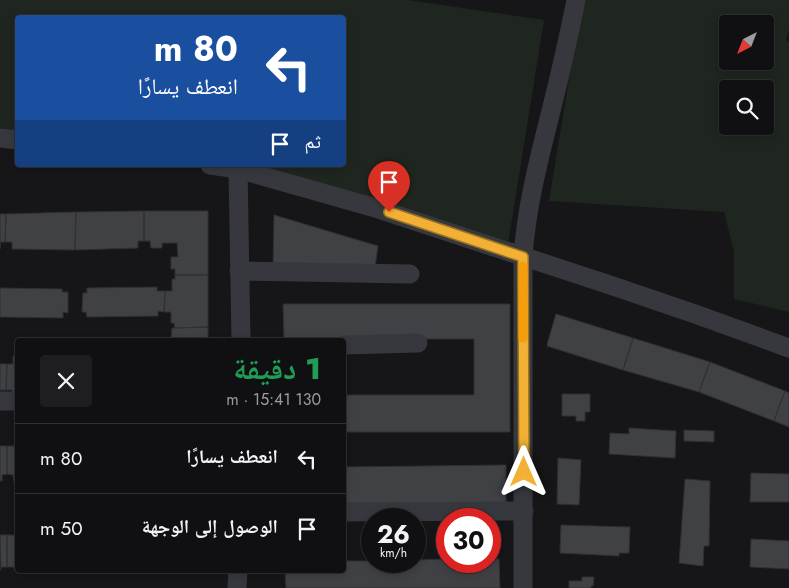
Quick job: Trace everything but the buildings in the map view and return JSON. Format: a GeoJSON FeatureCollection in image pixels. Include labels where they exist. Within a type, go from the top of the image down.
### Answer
{"type":"FeatureCollection","features":[{"type":"Feature","properties":{"kind":"street"},"geometry":{"type":"LineString","coordinates":[[524,588],[523,257],[525,231],[532,186],[576,0]]}},
{"type":"Feature","properties":{"kind":"street"},"geometry":{"type":"LineString","coordinates":[[0,138],[15,140]]}},
{"type":"Feature","properties":{"kind":"street"},"geometry":{"type":"LineString","coordinates":[[224,167],[238,169],[372,207],[686,310],[789,348]]}},
{"type":"Feature","properties":{"kind":"street"},"geometry":{"type":"LineString","coordinates":[[238,169],[241,338]]}},
{"type":"Feature","properties":{"kind":"street"},"geometry":{"type":"LineString","coordinates":[[240,270],[410,274]]}},
{"type":"Feature","properties":{"kind":"street"},"geometry":{"type":"LineString","coordinates":[[346,345],[418,343]]}},
{"type":"Feature","properties":{"kind":"street"},"geometry":{"type":"LineString","coordinates":[[0,401],[15,401]]}},
{"type":"Feature","properties":{"kind":"street"},"geometry":{"type":"LineString","coordinates":[[346,512],[524,511]]}},
{"type":"Feature","properties":{"kind":"street"},"geometry":{"type":"LineString","coordinates":[[237,588],[238,573]]}},
{"type":"Feature","properties":{"kind":"shaded area"},"geometry":{"type":"Polygon","coordinates":[[[0,0],[408,0],[544,20],[508,244],[234,167],[346,167],[346,15],[15,15],[15,131],[0,128],[0,0]]]}},
{"type":"Feature","properties":{"kind":"shaded area"},"geometry":{"type":"Polygon","coordinates":[[[582,0],[789,0],[789,29],[786,40],[789,42],[789,312],[734,299],[734,252],[724,212],[549,201],[582,0]]]}},
{"type":"Feature","properties":{"kind":"slow traffic"},"geometry":{"type":"LineString","coordinates":[[523,266],[523,338]]}},
{"type":"Feature","properties":{"kind":"route"},"geometry":{"type":"LineString","coordinates":[[389,212],[523,257],[524,472]]}}]}
